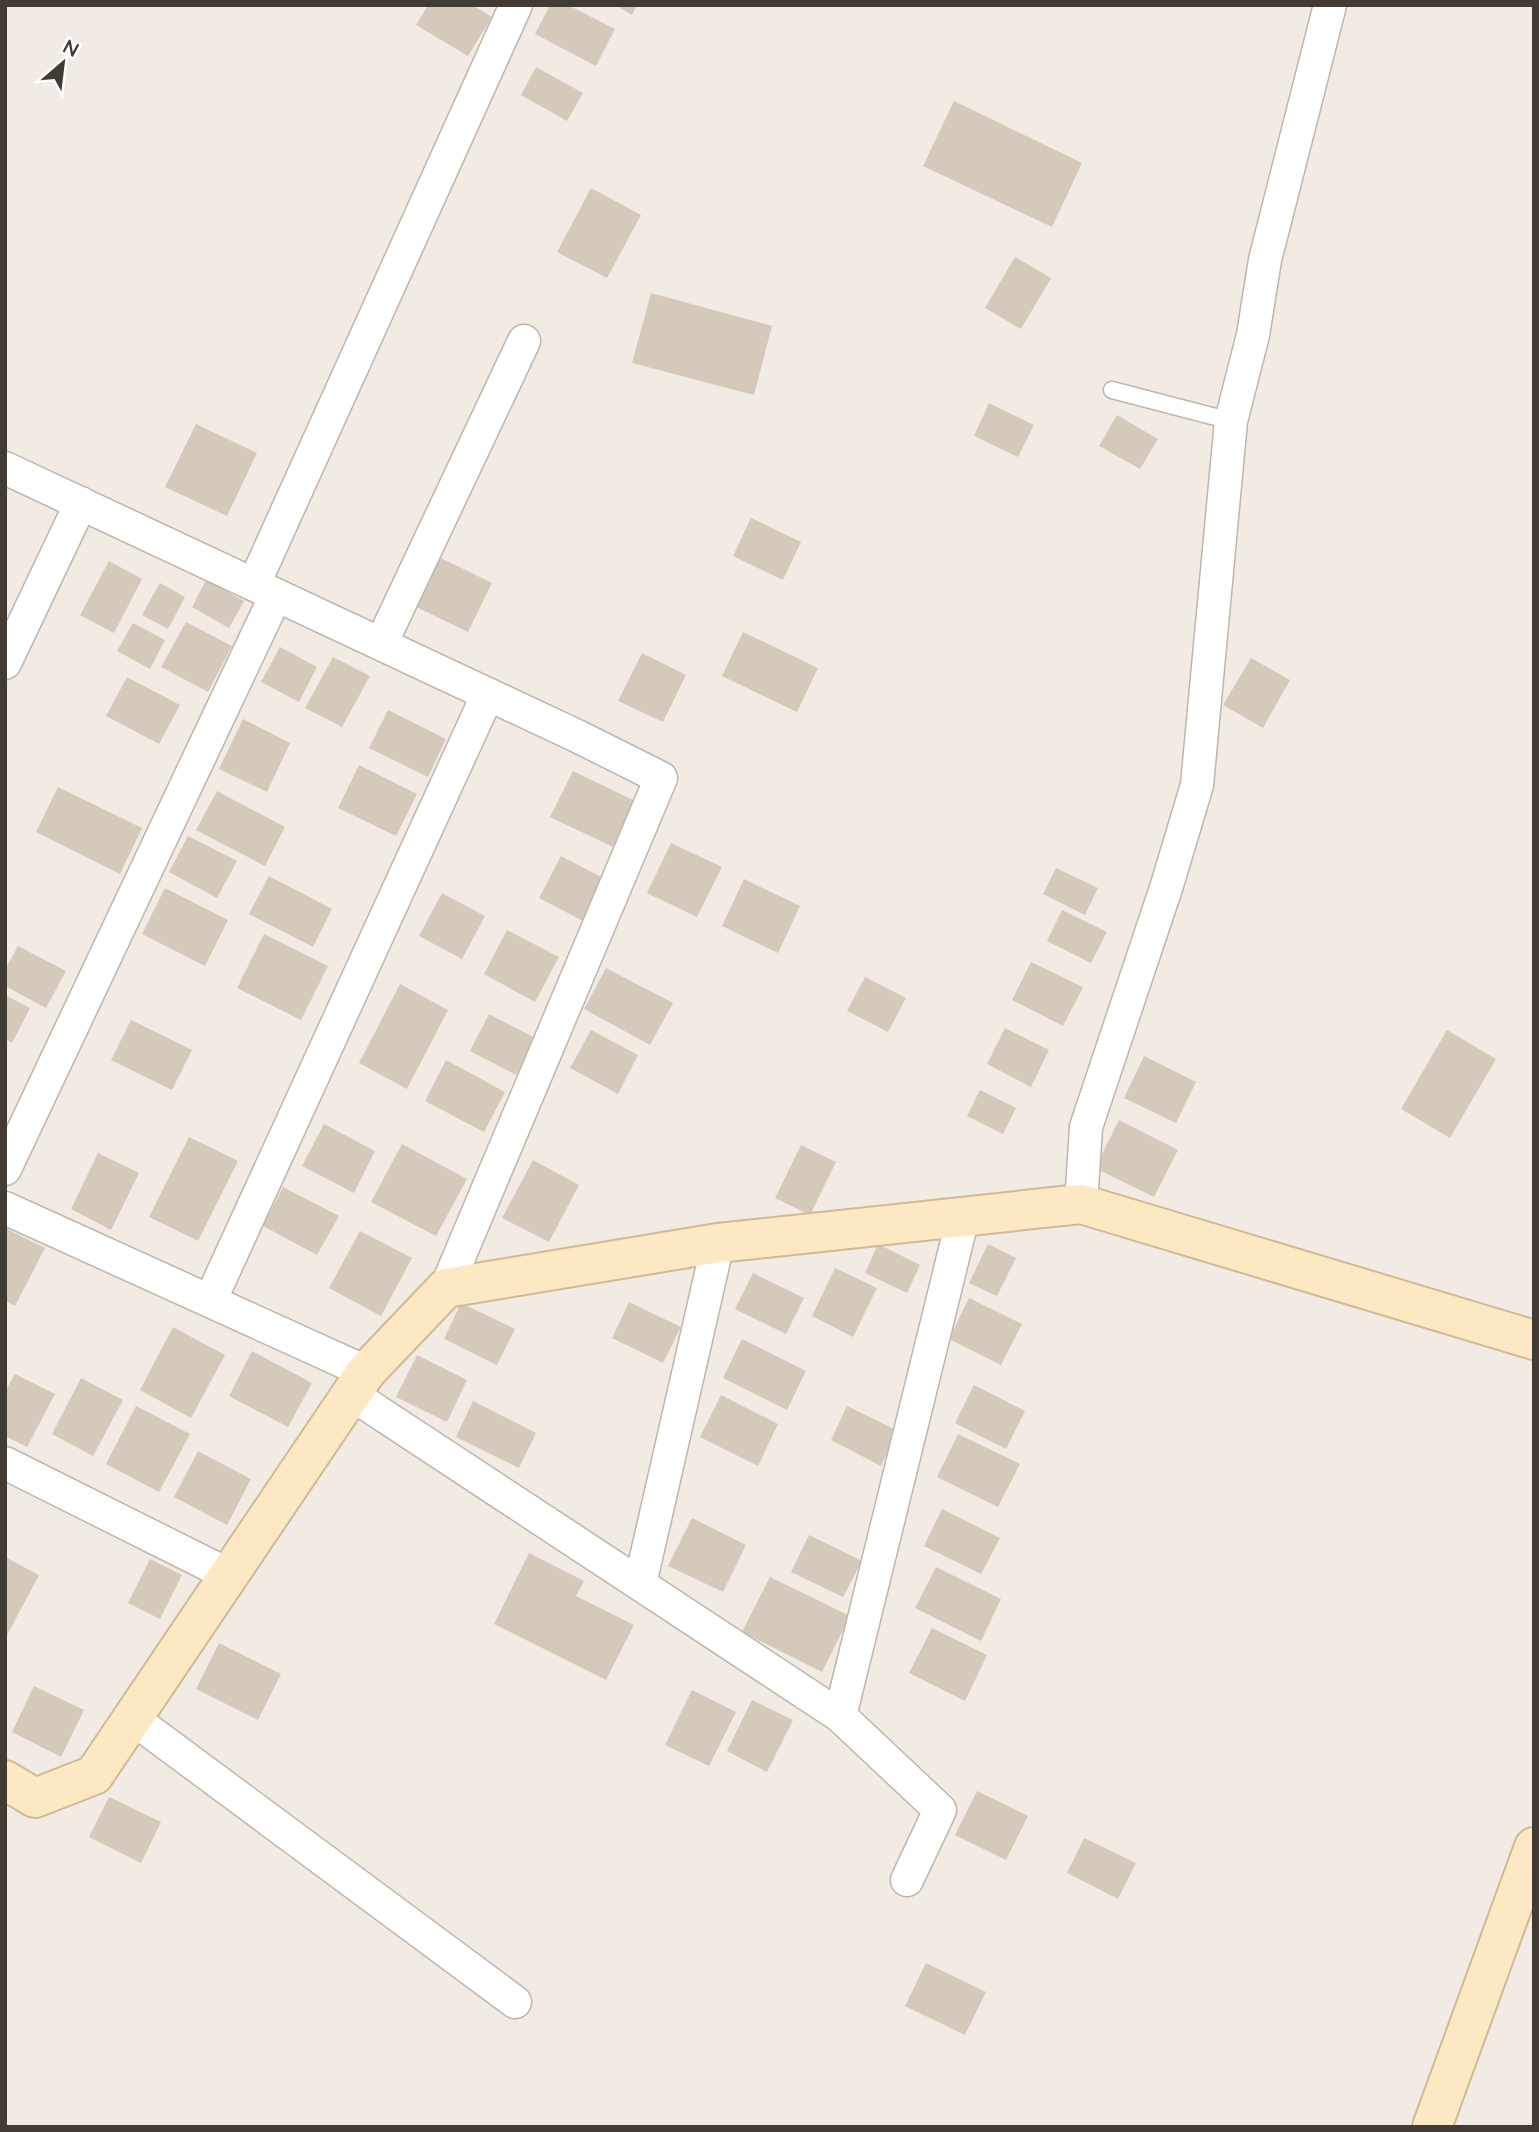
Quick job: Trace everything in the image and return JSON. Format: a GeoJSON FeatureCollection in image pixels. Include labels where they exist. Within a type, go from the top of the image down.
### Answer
{"type":"FeatureCollection","features":[{"type":"Feature","properties":{"kind":"street"},"geometry":{"type":"LineString","coordinates":[[5,1169],[265,589],[516,5]]}},
{"type":"Feature","properties":{"kind":"street"},"geometry":{"type":"LineString","coordinates":[[1081,1205],[1086,1127],[1167,885],[1197,785],[1231,421],[1253,335],[1265,260],[1330,5]]}},
{"type":"Feature","properties":{"kind":"street"},"geometry":{"type":"LineString","coordinates":[[381,644],[524,341]]}},
{"type":"Feature","properties":{"kind":"street"},"geometry":{"type":"LineString","coordinates":[[5,468],[661,778],[446,1288],[358,1383],[94,1775],[35,1798],[5,1780]]}},
{"type":"Feature","properties":{"kind":"street"},"geometry":{"type":"LineString","coordinates":[[5,663],[81,503]]}},
{"type":"Feature","properties":{"kind":"street"},"geometry":{"type":"LineString","coordinates":[[210,1301],[488,694]]}},
{"type":"Feature","properties":{"kind":"street"},"geometry":{"type":"LineString","coordinates":[[446,1288],[718,1242],[1081,1205],[1534,1340]]}},
{"type":"Feature","properties":{"kind":"street"},"geometry":{"type":"LineString","coordinates":[[5,1208],[210,1301],[358,1383],[640,1584],[840,1716],[940,1810],[907,1880]]}},
{"type":"Feature","properties":{"kind":"street"},"geometry":{"type":"LineString","coordinates":[[840,1716],[963,1217]]}},
{"type":"Feature","properties":{"kind":"street"},"geometry":{"type":"LineString","coordinates":[[640,1584],[718,1242]]}},
{"type":"Feature","properties":{"kind":"street"},"geometry":{"type":"LineString","coordinates":[[5,1464],[229,1574]]}},
{"type":"Feature","properties":{"kind":"street"},"geometry":{"type":"LineString","coordinates":[[132,1718],[515,2001]]}},
{"type":"Feature","properties":{"kind":"street"},"geometry":{"type":"LineString","coordinates":[[1432,2127],[1534,1847]]}},
{"type":"Feature","properties":{"kind":"lane"},"geometry":{"type":"LineString","coordinates":[[1112,390],[1231,421]]}},
{"type":"Feature","properties":{"kind":"building"},"geometry":{"type":"Polygon","coordinates":[[[428,5],[472,5],[492,17],[468,56],[416,25],[428,5]]]}},
{"type":"Feature","properties":{"kind":"building"},"geometry":{"type":"Polygon","coordinates":[[[550,5],[568,5],[615,29],[596,66],[535,34],[550,5]]]}},
{"type":"Feature","properties":{"kind":"building"},"geometry":{"type":"Polygon","coordinates":[[[615,5],[637,5],[632,15],[615,5]]]}},
{"type":"Feature","properties":{"kind":"building"},"geometry":{"type":"Polygon","coordinates":[[[536,67],[583,93],[567,121],[521,95],[536,67]]]}},
{"type":"Feature","properties":{"kind":"building"},"geometry":{"type":"Polygon","coordinates":[[[954,101],[1082,163],[1052,227],[923,166],[954,101]]]}},
{"type":"Feature","properties":{"kind":"building"},"geometry":{"type":"Polygon","coordinates":[[[591,188],[641,215],[607,278],[557,252],[591,188]]]}},
{"type":"Feature","properties":{"kind":"building"},"geometry":{"type":"Polygon","coordinates":[[[1015,257],[1051,278],[1021,329],[985,308],[1015,257]]]}},
{"type":"Feature","properties":{"kind":"building"},"geometry":{"type":"Polygon","coordinates":[[[651,293],[772,326],[754,395],[632,363],[651,293]]]}},
{"type":"Feature","properties":{"kind":"building"},"geometry":{"type":"Polygon","coordinates":[[[989,403],[1034,425],[1018,457],[974,436],[989,403]]]}},
{"type":"Feature","properties":{"kind":"building"},"geometry":{"type":"Polygon","coordinates":[[[1117,415],[1158,439],[1140,469],[1099,446],[1117,415]]]}},
{"type":"Feature","properties":{"kind":"building"},"geometry":{"type":"Polygon","coordinates":[[[196,424],[257,453],[227,516],[165,487],[196,424]]]}},
{"type":"Feature","properties":{"kind":"building"},"geometry":{"type":"Polygon","coordinates":[[[751,518],[801,542],[783,580],[733,556],[751,518]]]}},
{"type":"Feature","properties":{"kind":"building"},"geometry":{"type":"Polygon","coordinates":[[[435,555],[492,583],[468,632],[410,604],[435,555]]]}},
{"type":"Feature","properties":{"kind":"building"},"geometry":{"type":"Polygon","coordinates":[[[109,561],[142,579],[114,633],[80,615],[109,561]]]}},
{"type":"Feature","properties":{"kind":"building"},"geometry":{"type":"Polygon","coordinates":[[[206,580],[244,601],[229,628],[192,607],[206,580]]]}},
{"type":"Feature","properties":{"kind":"building"},"geometry":{"type":"Polygon","coordinates":[[[160,583],[185,597],[168,629],[142,615],[160,583]]]}},
{"type":"Feature","properties":{"kind":"building"},"geometry":{"type":"Polygon","coordinates":[[[186,622],[232,646],[208,692],[161,667],[186,622]]]}},
{"type":"Feature","properties":{"kind":"building"},"geometry":{"type":"Polygon","coordinates":[[[133,623],[165,640],[150,669],[117,651],[133,623]]]}},
{"type":"Feature","properties":{"kind":"building"},"geometry":{"type":"Polygon","coordinates":[[[743,632],[818,668],[797,712],[722,676],[743,632]]]}},
{"type":"Feature","properties":{"kind":"building"},"geometry":{"type":"Polygon","coordinates":[[[280,647],[317,667],[299,702],[261,682],[280,647]]]}},
{"type":"Feature","properties":{"kind":"building"},"geometry":{"type":"Polygon","coordinates":[[[642,653],[686,675],[663,722],[618,701],[642,653]]]}},
{"type":"Feature","properties":{"kind":"building"},"geometry":{"type":"Polygon","coordinates":[[[333,657],[370,676],[342,727],[305,708],[333,657]]]}},
{"type":"Feature","properties":{"kind":"building"},"geometry":{"type":"Polygon","coordinates":[[[1251,658],[1290,680],[1263,728],[1223,705],[1251,658]]]}},
{"type":"Feature","properties":{"kind":"building"},"geometry":{"type":"Polygon","coordinates":[[[127,677],[180,705],[159,744],[106,716],[127,677]]]}},
{"type":"Feature","properties":{"kind":"building"},"geometry":{"type":"Polygon","coordinates":[[[388,710],[446,739],[428,777],[369,748],[388,710]]]}},
{"type":"Feature","properties":{"kind":"building"},"geometry":{"type":"Polygon","coordinates":[[[243,719],[290,743],[267,792],[219,769],[243,719]]]}},
{"type":"Feature","properties":{"kind":"building"},"geometry":{"type":"Polygon","coordinates":[[[359,765],[417,794],[396,836],[338,808],[359,765]]]}},
{"type":"Feature","properties":{"kind":"building"},"geometry":{"type":"Polygon","coordinates":[[[573,771],[635,801],[613,847],[550,817],[573,771]]]}},
{"type":"Feature","properties":{"kind":"building"},"geometry":{"type":"Polygon","coordinates":[[[58,787],[142,828],[120,874],[36,832],[58,787]]]}},
{"type":"Feature","properties":{"kind":"building"},"geometry":{"type":"Polygon","coordinates":[[[217,791],[285,827],[265,866],[196,830],[217,791]]]}},
{"type":"Feature","properties":{"kind":"building"},"geometry":{"type":"Polygon","coordinates":[[[188,836],[237,861],[217,898],[169,872],[188,836]]]}},
{"type":"Feature","properties":{"kind":"building"},"geometry":{"type":"Polygon","coordinates":[[[671,843],[722,867],[697,917],[647,893],[671,843]]]}},
{"type":"Feature","properties":{"kind":"building"},"geometry":{"type":"Polygon","coordinates":[[[561,856],[607,880],[585,922],[539,898],[561,856]]]}},
{"type":"Feature","properties":{"kind":"building"},"geometry":{"type":"Polygon","coordinates":[[[1056,868],[1098,888],[1085,915],[1043,894],[1056,868]]]}},
{"type":"Feature","properties":{"kind":"building"},"geometry":{"type":"Polygon","coordinates":[[[269,876],[332,909],[313,947],[249,914],[269,876]]]}},
{"type":"Feature","properties":{"kind":"building"},"geometry":{"type":"Polygon","coordinates":[[[744,879],[800,906],[778,953],[722,926],[744,879]]]}},
{"type":"Feature","properties":{"kind":"building"},"geometry":{"type":"Polygon","coordinates":[[[165,888],[228,920],[205,966],[142,934],[165,888]]]}},
{"type":"Feature","properties":{"kind":"building"},"geometry":{"type":"Polygon","coordinates":[[[442,893],[485,916],[462,959],[419,936],[442,893]]]}},
{"type":"Feature","properties":{"kind":"building"},"geometry":{"type":"Polygon","coordinates":[[[1062,910],[1107,932],[1091,963],[1047,941],[1062,910]]]}},
{"type":"Feature","properties":{"kind":"building"},"geometry":{"type":"Polygon","coordinates":[[[507,930],[559,957],[535,1002],[484,974],[507,930]]]}},
{"type":"Feature","properties":{"kind":"building"},"geometry":{"type":"Polygon","coordinates":[[[264,934],[328,966],[301,1020],[237,988],[264,934]]]}},
{"type":"Feature","properties":{"kind":"building"},"geometry":{"type":"Polygon","coordinates":[[[18,946],[66,971],[46,1008],[5,986],[5,970],[18,946]]]}},
{"type":"Feature","properties":{"kind":"building"},"geometry":{"type":"Polygon","coordinates":[[[1031,962],[1083,987],[1063,1026],[1012,1000],[1031,962]]]}},
{"type":"Feature","properties":{"kind":"building"},"geometry":{"type":"Polygon","coordinates":[[[606,968],[673,1003],[650,1045],[584,1009],[606,968]]]}},
{"type":"Feature","properties":{"kind":"building"},"geometry":{"type":"Polygon","coordinates":[[[865,977],[906,998],[888,1032],[847,1011],[865,977]]]}},
{"type":"Feature","properties":{"kind":"building"},"geometry":{"type":"Polygon","coordinates":[[[400,984],[448,1010],[407,1089],[359,1063],[400,984]]]}},
{"type":"Feature","properties":{"kind":"building"},"geometry":{"type":"Polygon","coordinates":[[[5,995],[30,1008],[12,1043],[5,1039],[5,995]]]}},
{"type":"Feature","properties":{"kind":"building"},"geometry":{"type":"Polygon","coordinates":[[[489,1014],[535,1038],[516,1075],[470,1051],[489,1014]]]}},
{"type":"Feature","properties":{"kind":"building"},"geometry":{"type":"Polygon","coordinates":[[[131,1020],[192,1050],[172,1090],[111,1060],[131,1020]]]}},
{"type":"Feature","properties":{"kind":"building"},"geometry":{"type":"Polygon","coordinates":[[[1005,1028],[1049,1050],[1031,1087],[987,1064],[1005,1028]]]}},
{"type":"Feature","properties":{"kind":"building"},"geometry":{"type":"Polygon","coordinates":[[[591,1030],[638,1055],[618,1094],[570,1068],[591,1030]]]}},
{"type":"Feature","properties":{"kind":"building"},"geometry":{"type":"Polygon","coordinates":[[[1447,1030],[1496,1059],[1450,1138],[1401,1109],[1447,1030]]]}},
{"type":"Feature","properties":{"kind":"building"},"geometry":{"type":"Polygon","coordinates":[[[1144,1056],[1196,1082],[1176,1123],[1124,1098],[1144,1056]]]}},
{"type":"Feature","properties":{"kind":"building"},"geometry":{"type":"Polygon","coordinates":[[[446,1060],[505,1092],[484,1132],[425,1101],[446,1060]]]}},
{"type":"Feature","properties":{"kind":"building"},"geometry":{"type":"Polygon","coordinates":[[[980,1090],[1016,1108],[1003,1134],[967,1116],[980,1090]]]}},
{"type":"Feature","properties":{"kind":"building"},"geometry":{"type":"Polygon","coordinates":[[[1119,1120],[1178,1150],[1154,1197],[1095,1168],[1119,1120]]]}},
{"type":"Feature","properties":{"kind":"building"},"geometry":{"type":"Polygon","coordinates":[[[324,1124],[375,1151],[354,1193],[302,1166],[324,1124]]]}},
{"type":"Feature","properties":{"kind":"building"},"geometry":{"type":"Polygon","coordinates":[[[189,1137],[238,1161],[198,1241],[149,1217],[189,1137]]]}},
{"type":"Feature","properties":{"kind":"building"},"geometry":{"type":"Polygon","coordinates":[[[402,1144],[467,1179],[436,1236],[371,1202],[402,1144]]]}},
{"type":"Feature","properties":{"kind":"building"},"geometry":{"type":"Polygon","coordinates":[[[801,1145],[836,1162],[810,1215],[775,1198],[801,1145]]]}},
{"type":"Feature","properties":{"kind":"building"},"geometry":{"type":"Polygon","coordinates":[[[98,1153],[139,1173],[111,1230],[71,1209],[98,1153]]]}},
{"type":"Feature","properties":{"kind":"building"},"geometry":{"type":"Polygon","coordinates":[[[533,1160],[579,1185],[549,1242],[502,1218],[533,1160]]]}},
{"type":"Feature","properties":{"kind":"building"},"geometry":{"type":"Polygon","coordinates":[[[283,1187],[339,1216],[317,1255],[263,1226],[283,1187]]]}},
{"type":"Feature","properties":{"kind":"building"},"geometry":{"type":"Polygon","coordinates":[[[7,1229],[45,1248],[15,1306],[5,1301],[7,1229]]]}},
{"type":"Feature","properties":{"kind":"building"},"geometry":{"type":"Polygon","coordinates":[[[360,1231],[412,1258],[381,1316],[329,1288],[360,1231]]]}},
{"type":"Feature","properties":{"kind":"building"},"geometry":{"type":"Polygon","coordinates":[[[878,1244],[920,1265],[907,1293],[865,1273],[878,1244]]]}},
{"type":"Feature","properties":{"kind":"building"},"geometry":{"type":"Polygon","coordinates":[[[988,1244],[1016,1258],[997,1296],[969,1283],[988,1244]]]}},
{"type":"Feature","properties":{"kind":"building"},"geometry":{"type":"Polygon","coordinates":[[[835,1268],[877,1288],[853,1337],[812,1316],[835,1268]]]}},
{"type":"Feature","properties":{"kind":"building"},"geometry":{"type":"Polygon","coordinates":[[[753,1273],[804,1298],[786,1334],[735,1309],[753,1273]]]}},
{"type":"Feature","properties":{"kind":"building"},"geometry":{"type":"Polygon","coordinates":[[[969,1298],[1022,1324],[1001,1365],[949,1339],[969,1298]]]}},
{"type":"Feature","properties":{"kind":"building"},"geometry":{"type":"Polygon","coordinates":[[[629,1302],[681,1327],[663,1363],[612,1338],[629,1302]]]}},
{"type":"Feature","properties":{"kind":"building"},"geometry":{"type":"Polygon","coordinates":[[[461,1303],[515,1329],[497,1365],[444,1339],[461,1303]]]}},
{"type":"Feature","properties":{"kind":"building"},"geometry":{"type":"Polygon","coordinates":[[[173,1327],[225,1355],[191,1418],[140,1390],[173,1327]]]}},
{"type":"Feature","properties":{"kind":"building"},"geometry":{"type":"Polygon","coordinates":[[[742,1339],[806,1371],[787,1410],[723,1378],[742,1339]]]}},
{"type":"Feature","properties":{"kind":"building"},"geometry":{"type":"Polygon","coordinates":[[[252,1351],[312,1383],[288,1427],[229,1396],[252,1351]]]}},
{"type":"Feature","properties":{"kind":"building"},"geometry":{"type":"Polygon","coordinates":[[[417,1355],[467,1380],[447,1422],[396,1397],[417,1355]]]}},
{"type":"Feature","properties":{"kind":"building"},"geometry":{"type":"Polygon","coordinates":[[[15,1374],[55,1394],[27,1447],[5,1436],[5,1392],[15,1374]]]}},
{"type":"Feature","properties":{"kind":"building"},"geometry":{"type":"Polygon","coordinates":[[[81,1378],[123,1400],[93,1456],[52,1434],[81,1378]]]}},
{"type":"Feature","properties":{"kind":"building"},"geometry":{"type":"Polygon","coordinates":[[[974,1385],[1025,1411],[1006,1449],[955,1423],[974,1385]]]}},
{"type":"Feature","properties":{"kind":"building"},"geometry":{"type":"Polygon","coordinates":[[[721,1395],[778,1424],[758,1466],[700,1437],[721,1395]]]}},
{"type":"Feature","properties":{"kind":"building"},"geometry":{"type":"Polygon","coordinates":[[[473,1401],[536,1433],[519,1468],[456,1437],[473,1401]]]}},
{"type":"Feature","properties":{"kind":"building"},"geometry":{"type":"Polygon","coordinates":[[[136,1406],[190,1434],[159,1492],[106,1464],[136,1406]]]}},
{"type":"Feature","properties":{"kind":"building"},"geometry":{"type":"Polygon","coordinates":[[[847,1406],[898,1431],[881,1466],[831,1440],[847,1406]]]}},
{"type":"Feature","properties":{"kind":"building"},"geometry":{"type":"Polygon","coordinates":[[[958,1434],[1020,1464],[998,1507],[937,1477],[958,1434]]]}},
{"type":"Feature","properties":{"kind":"building"},"geometry":{"type":"Polygon","coordinates":[[[198,1451],[251,1479],[227,1525],[174,1497],[198,1451]]]}},
{"type":"Feature","properties":{"kind":"building"},"geometry":{"type":"Polygon","coordinates":[[[942,1509],[1000,1538],[981,1574],[924,1546],[942,1509]]]}},
{"type":"Feature","properties":{"kind":"building"},"geometry":{"type":"Polygon","coordinates":[[[692,1518],[746,1545],[723,1592],[668,1566],[692,1518]]]}},
{"type":"Feature","properties":{"kind":"building"},"geometry":{"type":"Polygon","coordinates":[[[809,1535],[862,1561],[843,1597],[791,1572],[809,1535]]]}},
{"type":"Feature","properties":{"kind":"building"},"geometry":{"type":"Polygon","coordinates":[[[529,1553],[584,1581],[576,1596],[634,1625],[606,1680],[494,1624],[529,1553]]]}},
{"type":"Feature","properties":{"kind":"building"},"geometry":{"type":"Polygon","coordinates":[[[5,1557],[39,1575],[5,1639],[5,1557]]]}},
{"type":"Feature","properties":{"kind":"building"},"geometry":{"type":"Polygon","coordinates":[[[150,1559],[182,1575],[160,1619],[128,1603],[150,1559]]]}},
{"type":"Feature","properties":{"kind":"building"},"geometry":{"type":"Polygon","coordinates":[[[936,1567],[1001,1599],[981,1641],[915,1608],[936,1567]]]}},
{"type":"Feature","properties":{"kind":"building"},"geometry":{"type":"Polygon","coordinates":[[[770,1577],[850,1616],[822,1672],[742,1632],[770,1577]]]}},
{"type":"Feature","properties":{"kind":"building"},"geometry":{"type":"Polygon","coordinates":[[[932,1628],[987,1655],[965,1701],[909,1673],[932,1628]]]}},
{"type":"Feature","properties":{"kind":"building"},"geometry":{"type":"Polygon","coordinates":[[[219,1643],[281,1674],[258,1720],[196,1689],[219,1643]]]}},
{"type":"Feature","properties":{"kind":"building"},"geometry":{"type":"Polygon","coordinates":[[[34,1686],[84,1710],[61,1757],[12,1732],[34,1686]]]}},
{"type":"Feature","properties":{"kind":"building"},"geometry":{"type":"Polygon","coordinates":[[[692,1690],[736,1712],[709,1766],[665,1745],[692,1690]]]}},
{"type":"Feature","properties":{"kind":"building"},"geometry":{"type":"Polygon","coordinates":[[[752,1700],[793,1720],[767,1772],[727,1751],[752,1700]]]}},
{"type":"Feature","properties":{"kind":"building"},"geometry":{"type":"Polygon","coordinates":[[[977,1791],[1028,1816],[1006,1860],[955,1835],[977,1791]]]}},
{"type":"Feature","properties":{"kind":"building"},"geometry":{"type":"Polygon","coordinates":[[[109,1797],[161,1822],[141,1863],[89,1837],[109,1797]]]}},
{"type":"Feature","properties":{"kind":"building"},"geometry":{"type":"Polygon","coordinates":[[[1084,1838],[1136,1863],[1118,1899],[1067,1873],[1084,1838]]]}},
{"type":"Feature","properties":{"kind":"building"},"geometry":{"type":"Polygon","coordinates":[[[926,1963],[986,1992],[965,2035],[905,2006],[926,1963]]]}}]}
